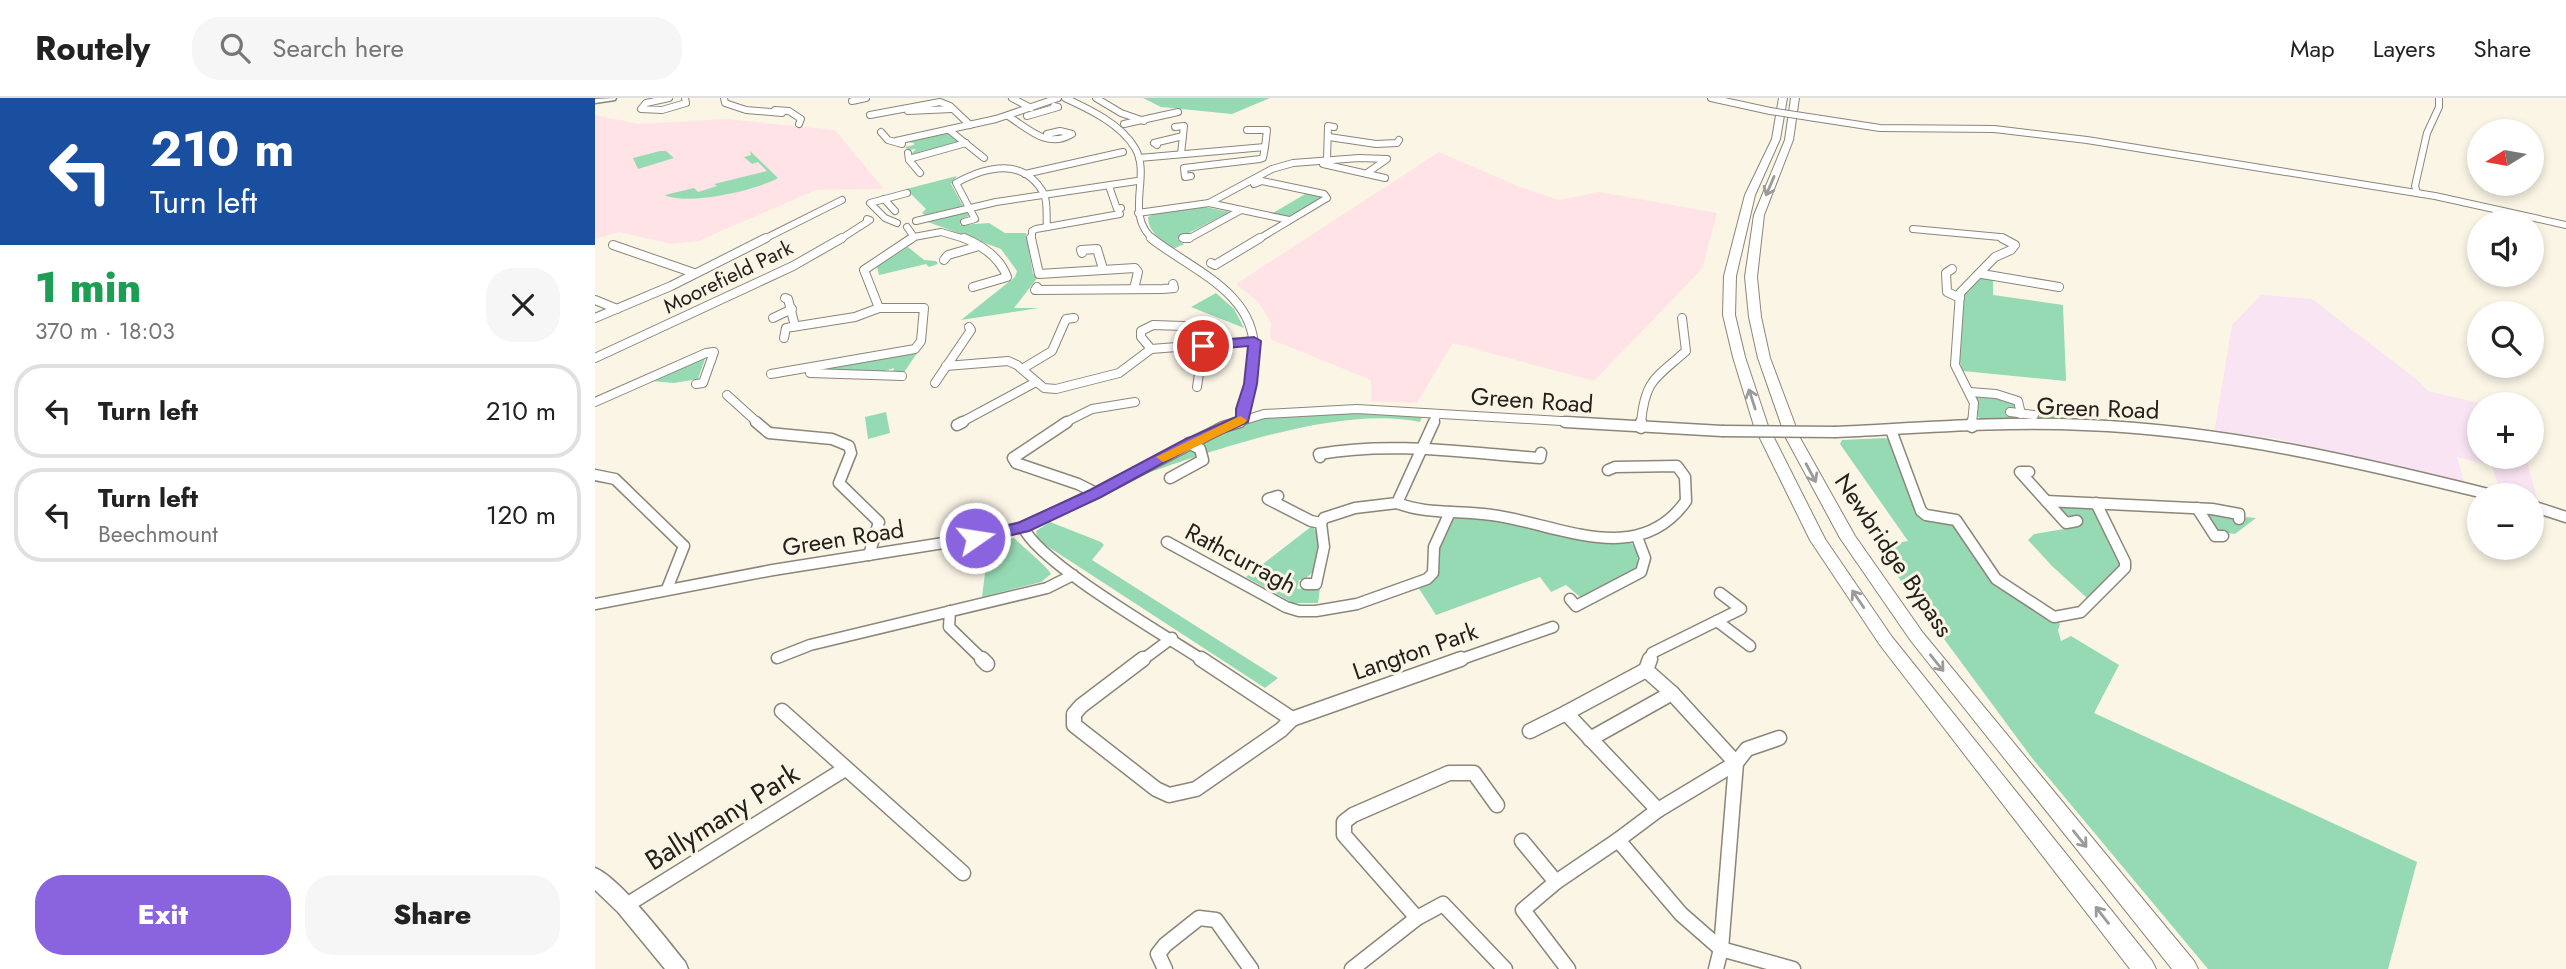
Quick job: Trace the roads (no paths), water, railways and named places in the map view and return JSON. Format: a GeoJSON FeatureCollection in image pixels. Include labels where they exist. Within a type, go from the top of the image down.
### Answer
{"type":"FeatureCollection","features":[{"type":"Feature","properties":{"kind":"highway","name":"Newbridge Bypass"},"geometry":{"type":"LineString","coordinates":[[1783,98],[1776,139],[1750,195],[1730,276],[1729,316],[1761,426],[1818,540],[1886,640],[2144,969]]}},
{"type":"Feature","properties":{"kind":"highway","name":"Newbridge Bypass"},"geometry":{"type":"LineString","coordinates":[[1795,98],[1789,140],[1759,215],[1751,277],[1755,317],[1764,358],[1793,438],[1848,538],[1917,638],[2186,969]]}},
{"type":"Feature","properties":{"kind":"main road"},"geometry":{"type":"LineString","coordinates":[[595,101],[612,98]]}},
{"type":"Feature","properties":{"kind":"main road"},"geometry":{"type":"LineString","coordinates":[[595,877],[625,906],[678,969]]}},
{"type":"Feature","properties":{"kind":"street"},"geometry":{"type":"LineString","coordinates":[[669,98],[646,103],[641,109],[670,109],[686,103],[688,101],[685,98]]}},
{"type":"Feature","properties":{"kind":"street"},"geometry":{"type":"LineString","coordinates":[[735,98],[725,99],[725,103],[733,107],[782,113]]}},
{"type":"Feature","properties":{"kind":"street"},"geometry":{"type":"LineString","coordinates":[[852,101],[866,98]]}},
{"type":"Feature","properties":{"kind":"street"},"geometry":{"type":"LineString","coordinates":[[1012,98],[1031,108]]}},
{"type":"Feature","properties":{"kind":"street"},"geometry":{"type":"LineString","coordinates":[[1011,117],[1058,98]]}},
{"type":"Feature","properties":{"kind":"street"},"geometry":{"type":"LineString","coordinates":[[1065,98],[1081,105],[1130,140],[1139,158],[1138,213],[1144,231],[1179,261],[1225,290],[1247,313],[1254,341],[1251,384],[1243,409],[1243,419]]}},
{"type":"Feature","properties":{"kind":"street"},"geometry":{"type":"LineString","coordinates":[[1096,98],[1121,113],[1145,121]]}},
{"type":"Feature","properties":{"kind":"street"},"geometry":{"type":"LineString","coordinates":[[1711,98],[1770,111],[1879,128],[2028,132],[2417,193],[2566,225]]}},
{"type":"Feature","properties":{"kind":"street"},"geometry":{"type":"LineString","coordinates":[[2417,193],[2415,186],[2427,132],[2439,107],[2439,98]]}},
{"type":"Feature","properties":{"kind":"street"},"geometry":{"type":"LineString","coordinates":[[870,114],[926,102],[945,103],[970,125]]}},
{"type":"Feature","properties":{"kind":"street"},"geometry":{"type":"LineString","coordinates":[[881,132],[888,140],[896,141],[1058,107],[1054,106]]}},
{"type":"Feature","properties":{"kind":"street"},"geometry":{"type":"LineString","coordinates":[[908,111],[952,109]]}},
{"type":"Feature","properties":{"kind":"street"},"geometry":{"type":"LineString","coordinates":[[762,111],[790,111],[801,119],[799,124]]}},
{"type":"Feature","properties":{"kind":"street"},"geometry":{"type":"LineString","coordinates":[[1124,124],[1178,112]]}},
{"type":"Feature","properties":{"kind":"street"},"geometry":{"type":"LineString","coordinates":[[1011,117],[1045,140],[1056,140],[1072,134],[1060,131],[1046,133],[1047,135]]}},
{"type":"Feature","properties":{"kind":"street"},"geometry":{"type":"LineString","coordinates":[[1248,121],[1245,143],[1250,143]]}},
{"type":"Feature","properties":{"kind":"street"},"geometry":{"type":"LineString","coordinates":[[1175,127],[1183,125],[1181,154]]}},
{"type":"Feature","properties":{"kind":"street"},"geometry":{"type":"LineString","coordinates":[[1328,163],[1328,126],[1334,127]]}},
{"type":"Feature","properties":{"kind":"street"},"geometry":{"type":"LineString","coordinates":[[949,130],[984,158]]}},
{"type":"Feature","properties":{"kind":"street"},"geometry":{"type":"LineString","coordinates":[[1191,176],[1185,177],[1184,168],[1238,169],[1263,158],[1267,130],[1247,130]]}},
{"type":"Feature","properties":{"kind":"street"},"geometry":{"type":"LineString","coordinates":[[1157,145],[1154,143],[1183,136]]}},
{"type":"Feature","properties":{"kind":"street"},"geometry":{"type":"LineString","coordinates":[[1329,137],[1383,144],[1397,143],[1399,140]]}},
{"type":"Feature","properties":{"kind":"street"},"geometry":{"type":"LineString","coordinates":[[896,141],[914,147],[908,152],[909,159],[920,173]]}},
{"type":"Feature","properties":{"kind":"street"},"geometry":{"type":"LineString","coordinates":[[909,159],[966,143]]}},
{"type":"Feature","properties":{"kind":"street"},"geometry":{"type":"LineString","coordinates":[[1139,158],[1265,147]]}},
{"type":"Feature","properties":{"kind":"street"},"geometry":{"type":"LineString","coordinates":[[1025,174],[1123,152]]}},
{"type":"Feature","properties":{"kind":"street"},"geometry":{"type":"LineString","coordinates":[[1313,162],[1387,159],[1367,173]]}},
{"type":"Feature","properties":{"kind":"street"},"geometry":{"type":"LineString","coordinates":[[1138,213],[1209,203],[1272,169],[1305,161],[1328,163],[1385,178]]}},
{"type":"Feature","properties":{"kind":"street"},"geometry":{"type":"LineString","coordinates":[[964,222],[975,219],[956,183],[1012,167],[1025,174],[1045,195],[1047,227]]}},
{"type":"Feature","properties":{"kind":"street"},"geometry":{"type":"LineString","coordinates":[[1238,169],[1241,178],[1249,174]]}},
{"type":"Feature","properties":{"kind":"street"},"geometry":{"type":"LineString","coordinates":[[908,192],[870,203],[885,219],[897,223],[1123,177]]}},
{"type":"Feature","properties":{"kind":"street"},"geometry":{"type":"LineString","coordinates":[[1065,185],[1067,188],[1095,184],[1108,186],[1137,181]]}},
{"type":"Feature","properties":{"kind":"street"},"geometry":{"type":"LineString","coordinates":[[1211,263],[1216,265],[1322,202],[1327,196],[1262,181],[1254,184]]}},
{"type":"Feature","properties":{"kind":"street"},"geometry":{"type":"LineString","coordinates":[[1108,186],[1120,214],[1032,231],[1039,274],[1138,269],[1134,289]]}},
{"type":"Feature","properties":{"kind":"street"},"geometry":{"type":"LineString","coordinates":[[884,199],[895,211]]}},
{"type":"Feature","properties":{"kind":"street","name":"Moorefield Park"},"geometry":{"type":"LineString","coordinates":[[595,318],[694,274],[842,200]]}},
{"type":"Feature","properties":{"kind":"street"},"geometry":{"type":"LineString","coordinates":[[1209,203],[1289,220]]}},
{"type":"Feature","properties":{"kind":"street"},"geometry":{"type":"LineString","coordinates":[[1182,238],[1188,239],[1241,210]]}},
{"type":"Feature","properties":{"kind":"street","name":"Moorefield Park"},"geometry":{"type":"LineString","coordinates":[[595,358],[793,266],[865,225],[870,220],[867,219]]}},
{"type":"Feature","properties":{"kind":"street"},"geometry":{"type":"LineString","coordinates":[[897,223],[896,227],[907,227],[915,224],[915,220]]}},
{"type":"Feature","properties":{"kind":"street"},"geometry":{"type":"LineString","coordinates":[[907,227],[914,237]]}},
{"type":"Feature","properties":{"kind":"street"},"geometry":{"type":"LineString","coordinates":[[1913,229],[1933,231],[1954,238],[1960,237],[1961,233],[2000,237],[2015,245],[2011,250],[1995,257],[1982,274],[1963,287],[1959,298],[1955,365],[1974,403],[1972,427]]}},
{"type":"Feature","properties":{"kind":"street"},"geometry":{"type":"LineString","coordinates":[[879,308],[864,270],[914,237],[942,232],[989,251],[1007,276],[973,286]]}},
{"type":"Feature","properties":{"kind":"street","name":"Moorefield Park"},"geometry":{"type":"LineString","coordinates":[[613,246],[694,274]]}},
{"type":"Feature","properties":{"kind":"street"},"geometry":{"type":"LineString","coordinates":[[944,260],[949,255],[979,246]]}},
{"type":"Feature","properties":{"kind":"street"},"geometry":{"type":"LineString","coordinates":[[1082,253],[1081,250],[1097,248],[1103,269]]}},
{"type":"Feature","properties":{"kind":"street"},"geometry":{"type":"LineString","coordinates":[[1952,269],[1946,273],[1947,292],[1959,298]]}},
{"type":"Feature","properties":{"kind":"street"},"geometry":{"type":"LineString","coordinates":[[1982,274],[2059,287]]}},
{"type":"Feature","properties":{"kind":"street"},"geometry":{"type":"LineString","coordinates":[[1037,287],[1035,290],[1134,289],[1174,288],[1173,284]]}},
{"type":"Feature","properties":{"kind":"street"},"geometry":{"type":"LineString","coordinates":[[785,298],[792,309],[795,326]]}},
{"type":"Feature","properties":{"kind":"street"},"geometry":{"type":"LineString","coordinates":[[595,300],[617,309]]}},
{"type":"Feature","properties":{"kind":"street"},"geometry":{"type":"LineString","coordinates":[[771,374],[811,370],[920,346],[923,308],[879,308],[868,314],[795,326],[786,328],[784,338]]}},
{"type":"Feature","properties":{"kind":"street"},"geometry":{"type":"LineString","coordinates":[[773,318],[792,309]]}},
{"type":"Feature","properties":{"kind":"street"},"geometry":{"type":"LineString","coordinates":[[868,314],[868,326]]}},
{"type":"Feature","properties":{"kind":"street"},"geometry":{"type":"LineString","coordinates":[[1022,369],[1050,353],[1066,319],[1074,318]]}},
{"type":"Feature","properties":{"kind":"street"},"geometry":{"type":"LineString","coordinates":[[1641,428],[1646,386],[1653,377],[1691,352],[1682,318]]}},
{"type":"Feature","properties":{"kind":"street"},"geometry":{"type":"LineString","coordinates":[[1151,349],[1141,337],[1141,331],[1147,326],[1184,326],[1195,338],[1188,339]]}},
{"type":"Feature","properties":{"kind":"street"},"geometry":{"type":"LineString","coordinates":[[935,383],[971,330],[969,327]]}},
{"type":"Feature","properties":{"kind":"street"},"geometry":{"type":"LineString","coordinates":[[947,366],[1008,361],[1044,388],[1056,389],[1119,373],[1151,349],[1254,341]]}},
{"type":"Feature","properties":{"kind":"street"},"geometry":{"type":"LineString","coordinates":[[1197,387],[1203,346]]}},
{"type":"Feature","properties":{"kind":"street"},"geometry":{"type":"LineString","coordinates":[[595,402],[706,353],[714,352],[701,385]]}},
{"type":"Feature","properties":{"kind":"street"},"geometry":{"type":"LineString","coordinates":[[811,370],[889,372],[902,376]]}},
{"type":"Feature","properties":{"kind":"street"},"geometry":{"type":"LineString","coordinates":[[807,383],[811,370]]}},
{"type":"Feature","properties":{"kind":"street"},"geometry":{"type":"LineString","coordinates":[[959,422],[1036,382]]}},
{"type":"Feature","properties":{"kind":"street"},"geometry":{"type":"LineString","coordinates":[[1970,392],[2011,397],[2018,401],[2021,414]]}},
{"type":"Feature","properties":{"kind":"street"},"geometry":{"type":"LineString","coordinates":[[727,395],[764,430],[832,439],[849,446],[851,453],[839,483],[848,494],[876,514],[879,522],[869,555]]}},
{"type":"Feature","properties":{"kind":"street"},"geometry":{"type":"LineString","coordinates":[[1096,494],[1013,460],[1018,453],[1075,416],[1092,408],[1135,402]]}},
{"type":"Feature","properties":{"kind":"street","name":"Green Road"},"geometry":{"type":"LineString","coordinates":[[595,604],[667,589],[975,538],[1023,527],[1096,494],[1189,443],[1243,419],[1277,412],[1329,409],[1722,431],[1836,432],[1972,427],[2120,427],[2254,442],[2352,460],[2467,489]]}},
{"type":"Feature","properties":{"kind":"street"},"geometry":{"type":"LineString","coordinates":[[2011,412],[2034,415]]}},
{"type":"Feature","properties":{"kind":"street"},"geometry":{"type":"LineString","coordinates":[[1397,503],[1437,414]]}},
{"type":"Feature","properties":{"kind":"street"},"geometry":{"type":"LineString","coordinates":[[1891,430],[1921,511],[1926,515],[1947,516],[1955,520],[1996,579],[2048,615],[2054,617],[2081,612],[2125,568],[2125,562],[2096,503]]}},
{"type":"Feature","properties":{"kind":"street"},"geometry":{"type":"LineString","coordinates":[[1170,478],[1203,460],[1200,449],[1189,443]]}},
{"type":"Feature","properties":{"kind":"street"},"geometry":{"type":"LineString","coordinates":[[1320,457],[1319,454],[1334,451],[1373,447],[1423,447],[1541,458]]}},
{"type":"Feature","properties":{"kind":"street"},"geometry":{"type":"LineString","coordinates":[[1278,496],[1268,499],[1311,521],[1321,523],[1337,512],[1397,503],[1450,512],[1506,517],[1583,533],[1637,537],[1661,528],[1686,501],[1685,476],[1677,466],[1615,467],[1608,470]]}},
{"type":"Feature","properties":{"kind":"street"},"geometry":{"type":"LineString","coordinates":[[2029,472],[2020,472],[2066,523],[2077,521]]}},
{"type":"Feature","properties":{"kind":"street"},"geometry":{"type":"LineString","coordinates":[[595,475],[615,479],[684,545],[667,589]]}},
{"type":"Feature","properties":{"kind":"street"},"geometry":{"type":"LineString","coordinates":[[2046,501],[2197,508],[2239,514],[2239,519]]}},
{"type":"Feature","properties":{"kind":"street"},"geometry":{"type":"LineString","coordinates":[[2197,508],[2215,536],[2223,536]]}},
{"type":"Feature","properties":{"kind":"street"},"geometry":{"type":"LineString","coordinates":[[2544,510],[2566,517]]}},
{"type":"Feature","properties":{"kind":"street","name":"Rathcurragh"},"geometry":{"type":"LineString","coordinates":[[1167,542],[1286,607],[1303,612],[1356,603],[1427,579],[1433,573],[1434,547],[1450,512]]}},
{"type":"Feature","properties":{"kind":"street","name":"Rathcurragh"},"geometry":{"type":"LineString","coordinates":[[1305,584],[1316,584],[1322,560],[1321,523]]}},
{"type":"Feature","properties":{"kind":"street"},"geometry":{"type":"LineString","coordinates":[[1023,527],[1029,540],[1037,548],[1073,575],[1292,719]]}},
{"type":"Feature","properties":{"kind":"street"},"geometry":{"type":"LineString","coordinates":[[1570,599],[1576,606],[1641,572],[1645,558],[1637,537]]}},
{"type":"Feature","properties":{"kind":"street"},"geometry":{"type":"LineString","coordinates":[[777,659],[810,645],[1047,588],[1073,575]]}},
{"type":"Feature","properties":{"kind":"street"},"geometry":{"type":"LineString","coordinates":[[1530,731],[1646,670],[1652,653],[1741,609],[1720,593]]}},
{"type":"Feature","properties":{"kind":"street"},"geometry":{"type":"LineString","coordinates":[[950,611],[949,627],[987,664]]}},
{"type":"Feature","properties":{"kind":"street"},"geometry":{"type":"LineString","coordinates":[[1717,621],[1750,646]]}},
{"type":"Feature","properties":{"kind":"street","name":"Langton Park"},"geometry":{"type":"LineString","coordinates":[[1172,638],[1087,701],[1075,711],[1072,719],[1074,725],[1156,789],[1169,795],[1196,789],[1281,730],[1292,719],[1553,627]]}},
{"type":"Feature","properties":{"kind":"street"},"geometry":{"type":"LineString","coordinates":[[1646,670],[1672,693],[1736,763],[1721,949],[1716,969]]}},
{"type":"Feature","properties":{"kind":"street"},"geometry":{"type":"LineString","coordinates":[[1590,739],[1672,693]]}},
{"type":"Feature","properties":{"kind":"street","name":"Ballymany Park"},"geometry":{"type":"LineString","coordinates":[[782,711],[963,873]]}},
{"type":"Feature","properties":{"kind":"street"},"geometry":{"type":"LineString","coordinates":[[1566,713],[1658,810]]}},
{"type":"Feature","properties":{"kind":"street"},"geometry":{"type":"LineString","coordinates":[[1568,969],[1523,910],[1556,882],[1658,810],[1736,763],[1747,749],[1779,738]]}},
{"type":"Feature","properties":{"kind":"street","name":"Ballymany Park"},"geometry":{"type":"LineString","coordinates":[[625,906],[845,769]]}},
{"type":"Feature","properties":{"kind":"street"},"geometry":{"type":"LineString","coordinates":[[1417,918],[1344,835],[1344,822],[1353,815],[1449,773],[1474,773],[1497,804]]}},
{"type":"Feature","properties":{"kind":"street"},"geometry":{"type":"LineString","coordinates":[[1618,840],[1681,914],[1721,949],[1793,969]]}},
{"type":"Feature","properties":{"kind":"street"},"geometry":{"type":"LineString","coordinates":[[1522,841],[1556,882]]}},
{"type":"Feature","properties":{"kind":"street"},"geometry":{"type":"LineString","coordinates":[[1352,969],[1417,918],[1443,904],[1505,969]]}},
{"type":"Feature","properties":{"kind":"street"},"geometry":{"type":"LineString","coordinates":[[1165,969],[1159,954],[1165,945],[1199,918],[1216,920],[1251,969]]}}]}
